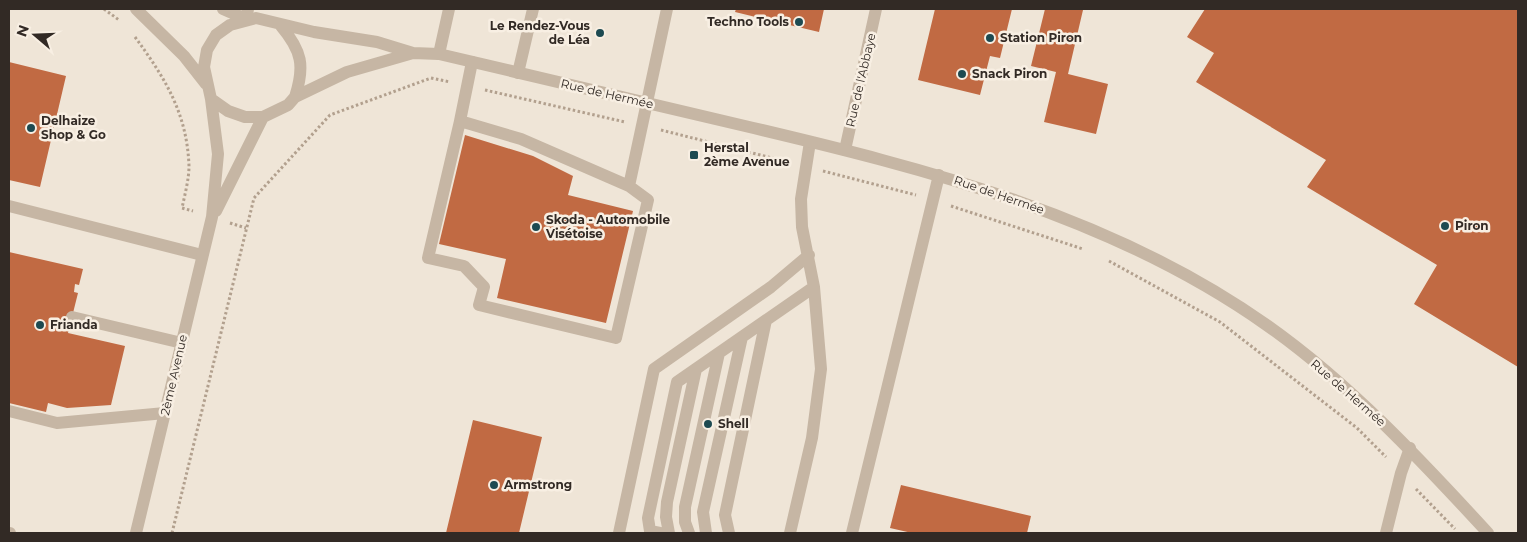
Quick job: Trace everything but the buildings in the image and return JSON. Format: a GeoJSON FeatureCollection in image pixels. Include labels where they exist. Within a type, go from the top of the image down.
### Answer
{"type":"FeatureCollection","features":[{"type":"Feature","properties":{"kind":"street","name":"Rue de Hermée"},"geometry":{"type":"LineString","coordinates":[[136,9],[184,56],[206,84]]}},
{"type":"Feature","properties":{"kind":"street","name":"Rue de Hermée"},"geometry":{"type":"LineString","coordinates":[[223,9],[268,20],[280,26],[377,42],[413,53],[439,54],[845,150],[940,175],[1012,198],[1078,224],[1148,254],[1210,288],[1276,332],[1341,384],[1410,448],[1488,533]]}},
{"type":"Feature","properties":{"kind":"street"},"geometry":{"type":"LineString","coordinates":[[439,54],[449,9]]}},
{"type":"Feature","properties":{"kind":"street"},"geometry":{"type":"LineString","coordinates":[[518,73],[533,9]]}},
{"type":"Feature","properties":{"kind":"street"},"geometry":{"type":"LineString","coordinates":[[629,186],[667,9]]}},
{"type":"Feature","properties":{"kind":"street","name":"Rue de l'Abbaye"},"geometry":{"type":"LineString","coordinates":[[845,150],[876,9]]}},
{"type":"Feature","properties":{"kind":"street","name":"Rue de Hermée"},"geometry":{"type":"LineString","coordinates":[[211,98],[206,84],[204,67],[208,50],[216,35],[247,14]]}},
{"type":"Feature","properties":{"kind":"street"},"geometry":{"type":"LineString","coordinates":[[280,26],[292,39],[300,56],[302,76],[295,97]]}},
{"type":"Feature","properties":{"kind":"street","name":"Rue de Hermée"},"geometry":{"type":"LineString","coordinates":[[263,117],[288,105],[295,97],[348,72],[413,53]]}},
{"type":"Feature","properties":{"kind":"street"},"geometry":{"type":"LineString","coordinates":[[460,121],[520,140],[629,186],[648,200],[616,338],[479,306],[484,287],[464,266],[428,258],[472,62]]}},
{"type":"Feature","properties":{"kind":"street"},"geometry":{"type":"LineString","coordinates":[[211,98],[228,111],[245,117],[263,117]]}},
{"type":"Feature","properties":{"kind":"street","name":"2ème Avenue"},"geometry":{"type":"LineString","coordinates":[[136,533],[212,217],[218,154],[211,98]]}},
{"type":"Feature","properties":{"kind":"street","name":"2ème Avenue"},"geometry":{"type":"LineString","coordinates":[[212,217],[263,117]]}},
{"type":"Feature","properties":{"kind":"street"},"geometry":{"type":"LineString","coordinates":[[790,533],[812,438],[821,369],[814,287],[802,227],[801,199],[810,142]]}},
{"type":"Feature","properties":{"kind":"street"},"geometry":{"type":"LineString","coordinates":[[852,533],[940,175]]}},
{"type":"Feature","properties":{"kind":"street"},"geometry":{"type":"LineString","coordinates":[[9,206],[202,255]]}},
{"type":"Feature","properties":{"kind":"street"},"geometry":{"type":"LineString","coordinates":[[619,533],[654,369],[771,287],[809,255]]}},
{"type":"Feature","properties":{"kind":"street"},"geometry":{"type":"LineString","coordinates":[[660,533],[650,531],[648,518],[677,382],[814,287]]}},
{"type":"Feature","properties":{"kind":"street"},"geometry":{"type":"LineString","coordinates":[[72,317],[182,342]]}},
{"type":"Feature","properties":{"kind":"street"},"geometry":{"type":"LineString","coordinates":[[728,533],[726,515],[766,320]]}},
{"type":"Feature","properties":{"kind":"street"},"geometry":{"type":"LineString","coordinates":[[706,533],[703,512],[742,337]]}},
{"type":"Feature","properties":{"kind":"street"},"geometry":{"type":"LineString","coordinates":[[689,533],[685,522],[685,507],[719,353]]}},
{"type":"Feature","properties":{"kind":"street"},"geometry":{"type":"LineString","coordinates":[[669,533],[666,517],[667,502],[696,369]]}},
{"type":"Feature","properties":{"kind":"street"},"geometry":{"type":"LineString","coordinates":[[9,412],[56,423],[165,413]]}},
{"type":"Feature","properties":{"kind":"street"},"geometry":{"type":"LineString","coordinates":[[1386,533],[1401,472],[1410,448]]}},
{"type":"Feature","properties":{"kind":"path"},"geometry":{"type":"LineString","coordinates":[[104,9],[123,25]]}},
{"type":"Feature","properties":{"kind":"path"},"geometry":{"type":"LineString","coordinates":[[129,31],[163,76],[184,121],[189,167],[182,208],[246,228]]}},
{"type":"Feature","properties":{"kind":"path"},"geometry":{"type":"LineString","coordinates":[[172,533],[254,198],[330,115]]}},
{"type":"Feature","properties":{"kind":"place","name":"Techno Tools"},"geometry":{"type":"Point","coordinates":[799,22]}},
{"type":"Feature","properties":{"kind":"place","name":"Le Rendez-Vous de Léa"},"geometry":{"type":"Point","coordinates":[600,33]}},
{"type":"Feature","properties":{"kind":"place","name":"Station Piron"},"geometry":{"type":"Point","coordinates":[990,38]}},
{"type":"Feature","properties":{"kind":"place","name":"Snack Piron"},"geometry":{"type":"Point","coordinates":[962,74]}},
{"type":"Feature","properties":{"kind":"place","name":"Delhaize Shop & Go"},"geometry":{"type":"Point","coordinates":[31,128]}},
{"type":"Feature","properties":{"kind":"place","name":"Herstal 2ème Avenue"},"geometry":{"type":"Point","coordinates":[694,155]}},
{"type":"Feature","properties":{"kind":"place","name":"Piron"},"geometry":{"type":"Point","coordinates":[1445,226]}},
{"type":"Feature","properties":{"kind":"place","name":"Skoda - Automobile Visétoise"},"geometry":{"type":"Point","coordinates":[536,227]}},
{"type":"Feature","properties":{"kind":"place","name":"Frianda"},"geometry":{"type":"Point","coordinates":[40,325]}},
{"type":"Feature","properties":{"kind":"place","name":"Shell"},"geometry":{"type":"Point","coordinates":[708,424]}},
{"type":"Feature","properties":{"kind":"place","name":"Armstrong"},"geometry":{"type":"Point","coordinates":[494,485]}}]}
